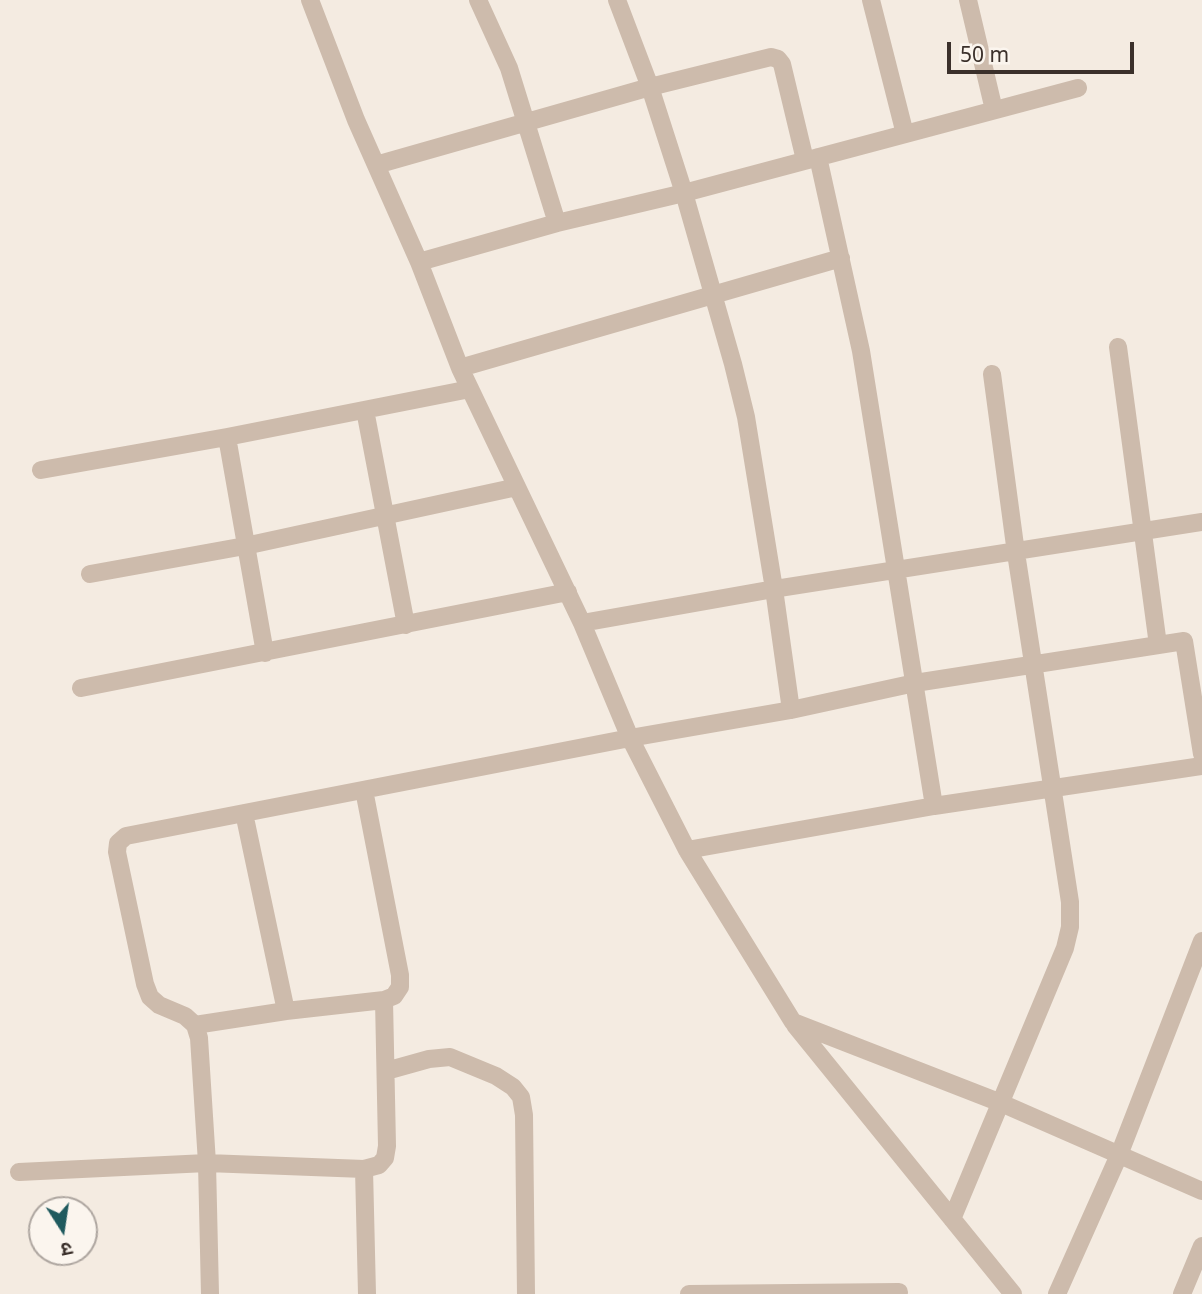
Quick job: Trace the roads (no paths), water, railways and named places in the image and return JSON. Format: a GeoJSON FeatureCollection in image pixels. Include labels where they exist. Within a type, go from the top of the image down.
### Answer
{"type":"FeatureCollection","features":[{"type":"Feature","properties":{"kind":"street"},"geometry":{"type":"LineString","coordinates":[[310,0],[460,368],[568,592],[630,738],[687,850],[793,1022],[1013,1294]]}},
{"type":"Feature","properties":{"kind":"street"},"geometry":{"type":"LineString","coordinates":[[478,0],[509,68],[557,223]]}},
{"type":"Feature","properties":{"kind":"street"},"geometry":{"type":"LineString","coordinates":[[618,0],[684,193],[714,293],[746,417],[774,589],[790,710]]}},
{"type":"Feature","properties":{"kind":"street"},"geometry":{"type":"LineString","coordinates":[[871,0],[905,134]]}},
{"type":"Feature","properties":{"kind":"street"},"geometry":{"type":"LineString","coordinates":[[968,0],[994,110]]}},
{"type":"Feature","properties":{"kind":"street"},"geometry":{"type":"LineString","coordinates":[[376,165],[650,88],[771,57],[778,59],[782,64],[841,258],[860,351],[934,806]]}},
{"type":"Feature","properties":{"kind":"street"},"geometry":{"type":"LineString","coordinates":[[419,262],[557,223],[684,193],[1078,88]]}},
{"type":"Feature","properties":{"kind":"street"},"geometry":{"type":"LineString","coordinates":[[460,368],[841,258]]}},
{"type":"Feature","properties":{"kind":"street"},"geometry":{"type":"LineString","coordinates":[[1118,348],[1158,645]]}},
{"type":"Feature","properties":{"kind":"street"},"geometry":{"type":"LineString","coordinates":[[952,1219],[1065,948],[1070,927],[1070,902],[1016,553],[992,374]]}},
{"type":"Feature","properties":{"kind":"street"},"geometry":{"type":"LineString","coordinates":[[41,470],[470,389]]}},
{"type":"Feature","properties":{"kind":"street"},"geometry":{"type":"LineString","coordinates":[[365,410],[406,625]]}},
{"type":"Feature","properties":{"kind":"street"},"geometry":{"type":"LineString","coordinates":[[227,437],[265,653]]}},
{"type":"Feature","properties":{"kind":"street"},"geometry":{"type":"LineString","coordinates":[[90,574],[245,546],[517,487]]}},
{"type":"Feature","properties":{"kind":"street"},"geometry":{"type":"LineString","coordinates":[[582,623],[774,589],[1202,522]]}},
{"type":"Feature","properties":{"kind":"street"},"geometry":{"type":"LineString","coordinates":[[81,688],[568,592]]}},
{"type":"Feature","properties":{"kind":"street"},"geometry":{"type":"LineString","coordinates":[[209,1294],[207,1163],[199,1038],[195,1025],[185,1016],[159,1005],[150,997],[145,984],[117,852],[118,843],[126,836],[630,738],[790,710],[915,683],[1202,639]]}},
{"type":"Feature","properties":{"kind":"street"},"geometry":{"type":"LineString","coordinates":[[1184,641],[1202,754]]}},
{"type":"Feature","properties":{"kind":"street"},"geometry":{"type":"LineString","coordinates":[[687,850],[934,806],[1202,766]]}},
{"type":"Feature","properties":{"kind":"street"},"geometry":{"type":"LineString","coordinates":[[195,1025],[384,1000],[394,996],[400,987],[400,975],[364,790]]}},
{"type":"Feature","properties":{"kind":"street"},"geometry":{"type":"LineString","coordinates":[[244,813],[286,1011]]}},
{"type":"Feature","properties":{"kind":"street"},"geometry":{"type":"LineString","coordinates":[[1057,1294],[1119,1155],[1202,941]]}},
{"type":"Feature","properties":{"kind":"street"},"geometry":{"type":"LineString","coordinates":[[19,1172],[207,1163],[364,1169],[379,1165],[385,1158],[387,1146],[384,1000]]}},
{"type":"Feature","properties":{"kind":"street"},"geometry":{"type":"LineString","coordinates":[[793,1022],[1001,1103],[1202,1191]]}},
{"type":"Feature","properties":{"kind":"street"},"geometry":{"type":"LineString","coordinates":[[386,1071],[429,1059],[450,1057],[496,1076],[513,1087],[521,1097],[524,1115],[526,1294]]}},
{"type":"Feature","properties":{"kind":"street"},"geometry":{"type":"LineString","coordinates":[[364,1169],[367,1294]]}},
{"type":"Feature","properties":{"kind":"street"},"geometry":{"type":"LineString","coordinates":[[1182,1294],[1202,1246]]}},
{"type":"Feature","properties":{"kind":"street"},"geometry":{"type":"LineString","coordinates":[[689,1294],[899,1292]]}}]}
